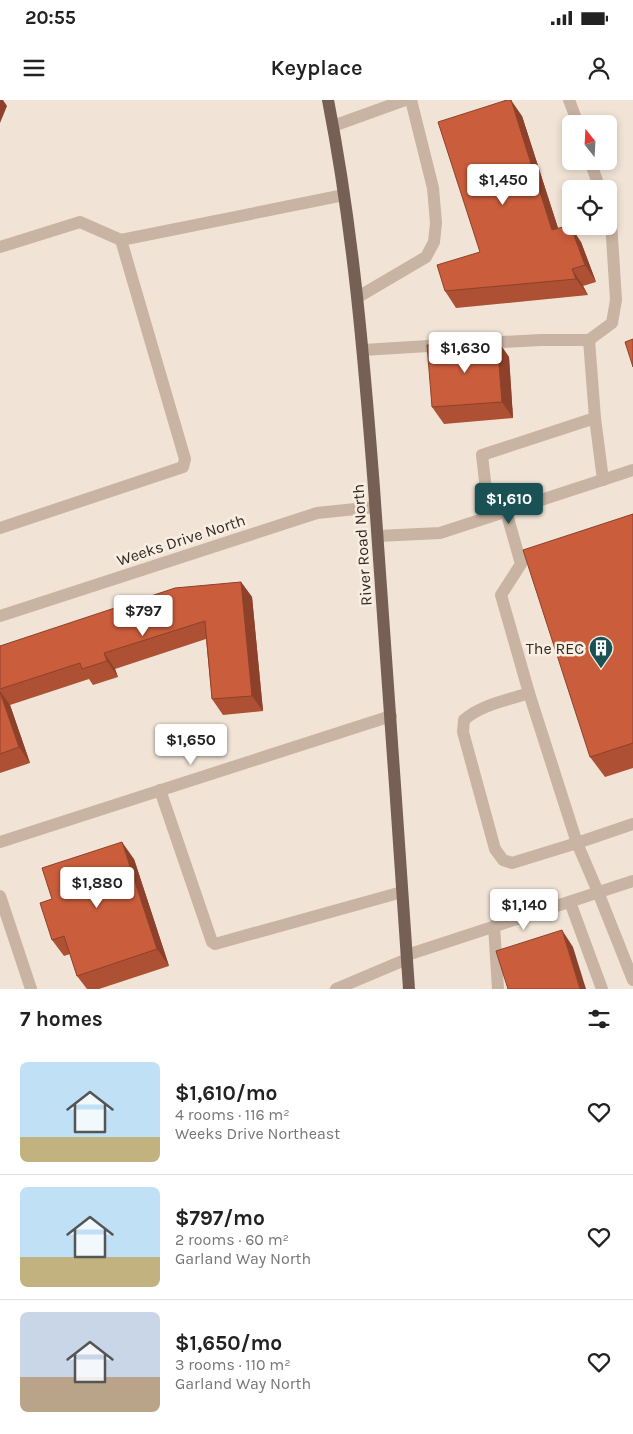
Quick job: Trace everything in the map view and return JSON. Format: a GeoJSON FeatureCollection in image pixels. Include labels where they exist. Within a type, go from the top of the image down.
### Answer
{"type":"FeatureCollection","features":[{"type":"Feature","properties":{"kind":"main road","name":"River Road North"},"geometry":{"type":"LineString","coordinates":[[328,100],[344,195],[363,350],[391,716],[409,989]]}},
{"type":"Feature","properties":{"kind":"street"},"geometry":{"type":"LineString","coordinates":[[333,126],[405,100]]}},
{"type":"Feature","properties":{"kind":"street"},"geometry":{"type":"LineString","coordinates":[[358,297],[426,257],[434,242],[436,223],[433,188],[411,100]]}},
{"type":"Feature","properties":{"kind":"street"},"geometry":{"type":"LineString","coordinates":[[569,100],[575,115]]}},
{"type":"Feature","properties":{"kind":"street"},"geometry":{"type":"LineString","coordinates":[[0,247],[80,222],[121,240],[344,195]]}},
{"type":"Feature","properties":{"kind":"street"},"geometry":{"type":"LineString","coordinates":[[363,350],[542,340],[589,340],[612,323],[616,300],[612,235]]}},
{"type":"Feature","properties":{"kind":"street"},"geometry":{"type":"LineString","coordinates":[[0,528],[183,467],[185,459],[121,240]]}},
{"type":"Feature","properties":{"kind":"street"},"geometry":{"type":"LineString","coordinates":[[589,340],[595,418],[604,480]]}},
{"type":"Feature","properties":{"kind":"street"},"geometry":{"type":"LineString","coordinates":[[489,517],[482,455],[595,418]]}},
{"type":"Feature","properties":{"kind":"street"},"geometry":{"type":"LineString","coordinates":[[378,536],[440,533],[633,470]]}},
{"type":"Feature","properties":{"kind":"street","name":"Weeks Drive North"},"geometry":{"type":"LineString","coordinates":[[0,616],[317,513],[375,507]]}},
{"type":"Feature","properties":{"kind":"street"},"geometry":{"type":"LineString","coordinates":[[506,511],[522,564]]}},
{"type":"Feature","properties":{"kind":"street"},"geometry":{"type":"LineString","coordinates":[[535,561],[522,564],[501,595],[529,693],[576,843],[633,980]]}},
{"type":"Feature","properties":{"kind":"street"},"geometry":{"type":"LineString","coordinates":[[529,693],[485,708],[471,714],[464,720],[463,732],[495,849],[503,860],[512,863],[633,824]]}},
{"type":"Feature","properties":{"kind":"street"},"geometry":{"type":"LineString","coordinates":[[0,842],[391,716]]}},
{"type":"Feature","properties":{"kind":"street"},"geometry":{"type":"LineString","coordinates":[[160,790],[212,942],[215,944],[402,892]]}},
{"type":"Feature","properties":{"kind":"street"},"geometry":{"type":"LineString","coordinates":[[336,989],[407,957],[494,926],[633,881]]}},
{"type":"Feature","properties":{"kind":"street"},"geometry":{"type":"LineString","coordinates":[[0,896],[30,989]]}},
{"type":"Feature","properties":{"kind":"street"},"geometry":{"type":"LineString","coordinates":[[570,902],[602,989]]}},
{"type":"Feature","properties":{"kind":"street"},"geometry":{"type":"LineString","coordinates":[[494,926],[498,989]]}},
{"type":"Feature","properties":{"kind":"building"},"geometry":{"type":"Polygon","coordinates":[[[511,100],[552,230],[562,227],[562,235],[574,235],[585,265],[572,269],[576,279],[445,291],[437,265],[480,252],[438,122],[511,100]]]}},
{"type":"Feature","properties":{"kind":"building"},"geometry":{"type":"Polygon","coordinates":[[[633,339],[633,367],[625,342],[633,339]]]}},
{"type":"Feature","properties":{"kind":"building"},"geometry":{"type":"Polygon","coordinates":[[[497,340],[502,402],[432,407],[427,345],[497,340]]]}},
{"type":"Feature","properties":{"kind":"building","name":"The REC"},"geometry":{"type":"Polygon","coordinates":[[[633,514],[633,743],[590,757],[523,550],[633,514]]]}},
{"type":"Feature","properties":{"kind":"building"},"geometry":{"type":"Polygon","coordinates":[[[241,582],[252,696],[212,699],[205,621],[104,653],[107,661],[82,669],[80,663],[0,689],[0,646],[175,588],[241,582]]]}},
{"type":"Feature","properties":{"kind":"building"},"geometry":{"type":"Polygon","coordinates":[[[0,692],[19,747],[0,754],[0,692]]]}},
{"type":"Feature","properties":{"kind":"building"},"geometry":{"type":"Polygon","coordinates":[[[122,842],[157,949],[77,976],[64,936],[52,940],[40,903],[52,899],[42,868],[122,842]]]}},
{"type":"Feature","properties":{"kind":"building"},"geometry":{"type":"Polygon","coordinates":[[[562,930],[580,989],[508,989],[496,951],[562,930]]]}},
{"type":"Feature","properties":{"kind":"place","name":"The REC"},"geometry":{"type":"Point","coordinates":[601,669]}}]}
